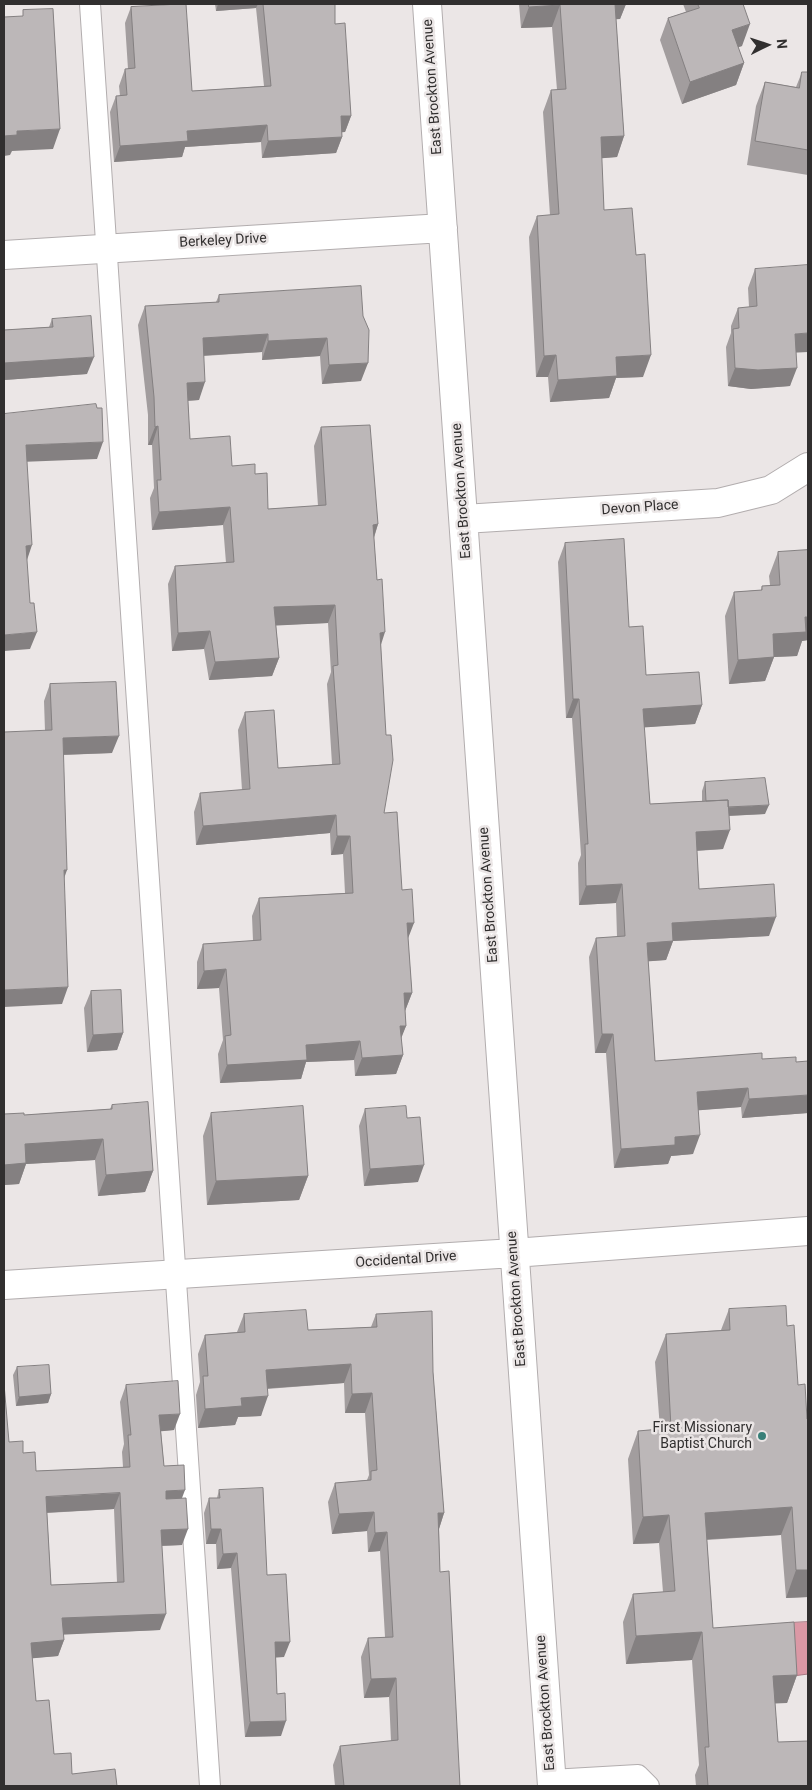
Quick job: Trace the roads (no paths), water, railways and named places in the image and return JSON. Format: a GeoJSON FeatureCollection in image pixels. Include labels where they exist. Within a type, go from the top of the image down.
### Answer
{"type":"FeatureCollection","features":[{"type":"Feature","properties":{"kind":"street","name":"East Brockton Avenue"},"geometry":{"type":"LineString","coordinates":[[427,4],[551,1783]]}},
{"type":"Feature","properties":{"kind":"street","name":"Berkeley Drive"},"geometry":{"type":"LineString","coordinates":[[4,255],[443,228]]}},
{"type":"Feature","properties":{"kind":"street","name":"Devon Place"},"geometry":{"type":"LineString","coordinates":[[464,519],[718,503],[771,490],[808,467]]}},
{"type":"Feature","properties":{"kind":"street","name":"Occidental Drive"},"geometry":{"type":"LineString","coordinates":[[4,1285],[514,1253],[808,1231]]}},
{"type":"Feature","properties":{"kind":"lane"},"geometry":{"type":"LineString","coordinates":[[90,4],[210,1786]]}},
{"type":"Feature","properties":{"kind":"lane"},"geometry":{"type":"LineString","coordinates":[[551,1783],[638,1775],[650,1786]]}},
{"type":"Feature","properties":{"kind":"place","name":"First Missionary Baptist Church"},"geometry":{"type":"Point","coordinates":[762,1436]}}]}
